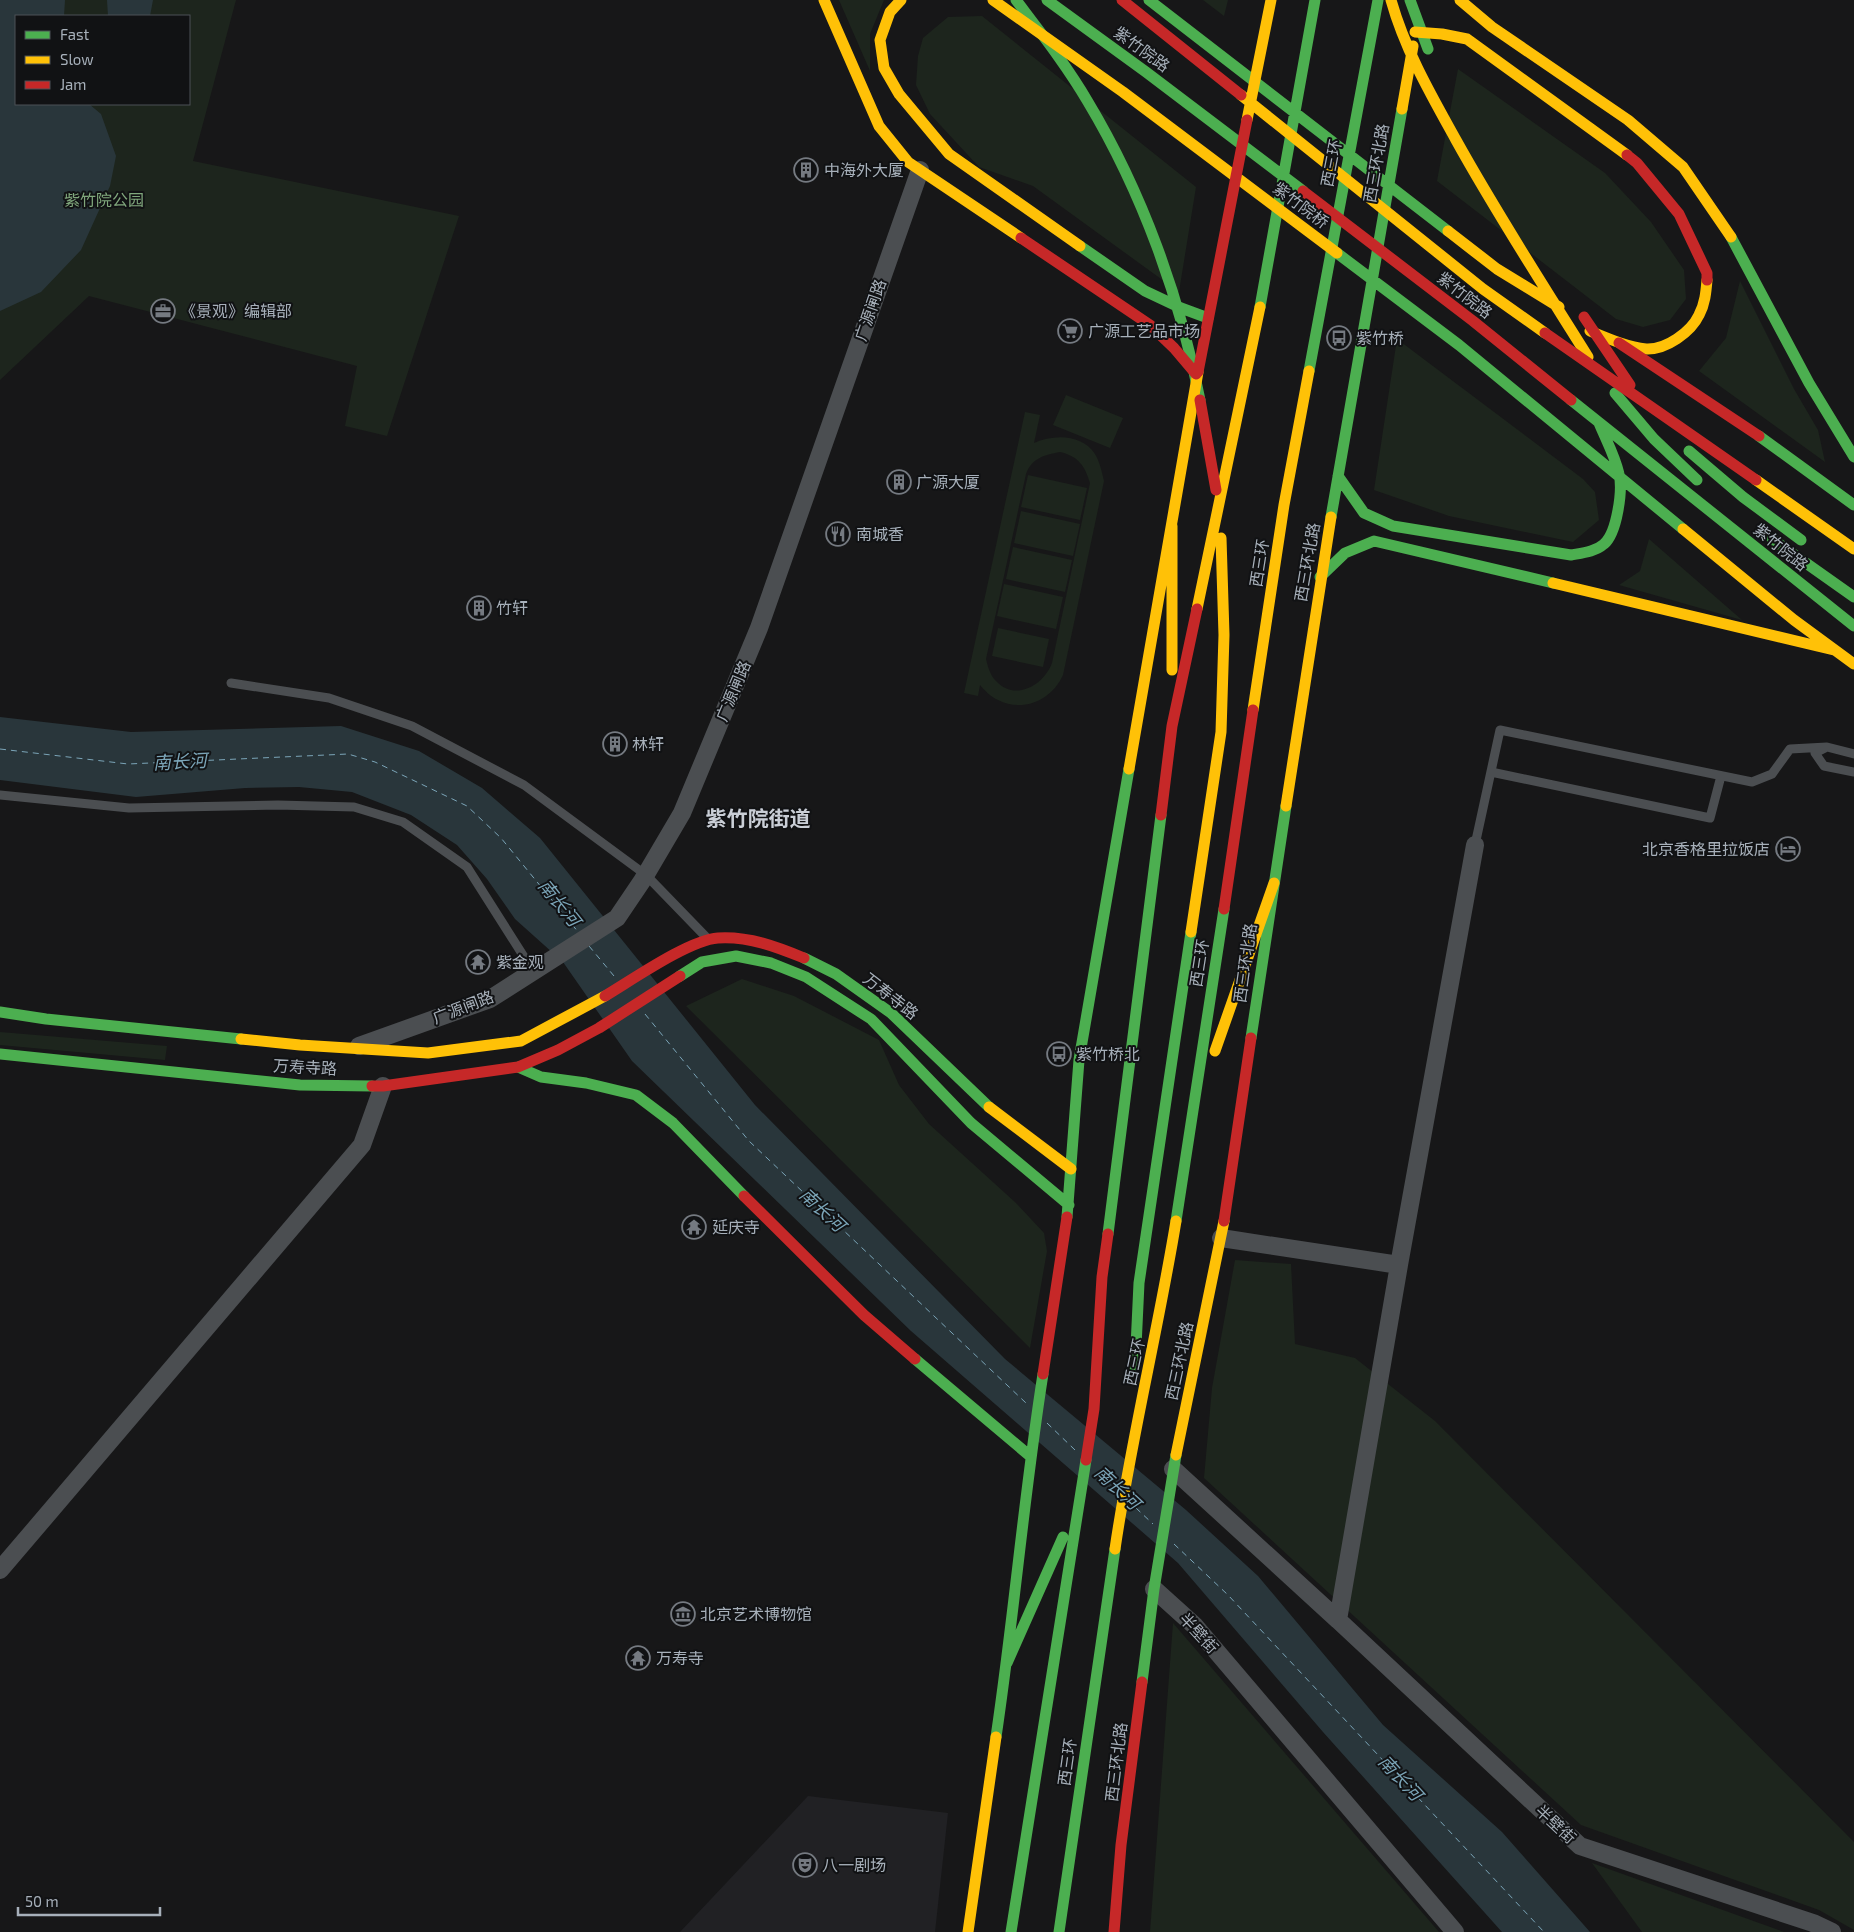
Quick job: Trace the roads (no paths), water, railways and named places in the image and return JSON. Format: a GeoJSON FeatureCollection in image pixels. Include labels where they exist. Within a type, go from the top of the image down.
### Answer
{"type":"FeatureCollection","features":[{"type":"Feature","properties":{"kind":"main road"},"geometry":{"type":"LineString","coordinates":[[824,0],[879,126],[908,162],[1150,325],[1174,348],[1197,376]]}},
{"type":"Feature","properties":{"kind":"main road"},"geometry":{"type":"LineString","coordinates":[[901,0],[890,12],[880,40],[884,68],[899,94],[949,154],[1145,291],[1208,318]]}},
{"type":"Feature","properties":{"kind":"main road","name":"紫竹院桥"},"geometry":{"type":"LineString","coordinates":[[993,0],[1123,92],[1459,345],[1620,476]]}},
{"type":"Feature","properties":{"kind":"main road"},"geometry":{"type":"LineString","coordinates":[[999,0],[1029,41]]}},
{"type":"Feature","properties":{"kind":"main road"},"geometry":{"type":"LineString","coordinates":[[1016,0],[1059,58],[1095,115],[1128,178],[1174,296],[1192,360],[1203,410],[1213,471],[1225,592],[1225,662],[1221,732],[1139,1283],[1132,1450]]}},
{"type":"Feature","properties":{"kind":"main road","name":"紫竹院路"},"geometry":{"type":"LineString","coordinates":[[1047,0],[1146,72],[1473,321],[1854,626]]}},
{"type":"Feature","properties":{"kind":"main road","name":"紫竹院路"},"geometry":{"type":"LineString","coordinates":[[1122,0],[1483,289],[1854,549]]}},
{"type":"Feature","properties":{"kind":"main road"},"geometry":{"type":"LineString","coordinates":[[1149,0],[1497,270],[1615,341],[1775,447],[1854,505]]}},
{"type":"Feature","properties":{"kind":"main road"},"geometry":{"type":"LineString","coordinates":[[968,1932],[1007,1663],[1030,1456],[1069,1205],[1079,1060],[1197,376],[1271,0]]}},
{"type":"Feature","properties":{"kind":"main road","name":"西三环"},"geometry":{"type":"LineString","coordinates":[[1011,1932],[1094,1409],[1102,1277],[1172,726],[1264,290],[1315,0]]}},
{"type":"Feature","properties":{"kind":"main road","name":"西三环"},"geometry":{"type":"LineString","coordinates":[[1059,1932],[1117,1537],[1132,1450],[1164,1293],[1193,1114],[1284,504],[1378,0]]}},
{"type":"Feature","properties":{"kind":"main road"},"geometry":{"type":"LineString","coordinates":[[1391,0],[1414,61],[1462,152],[1594,366],[1654,440],[1707,490]]}},
{"type":"Feature","properties":{"kind":"main road"},"geometry":{"type":"LineString","coordinates":[[1410,0],[1431,56]]}},
{"type":"Feature","properties":{"kind":"main road","name":"西三环北路"},"geometry":{"type":"LineString","coordinates":[[1114,1932],[1121,1845],[1154,1589],[1173,1469],[1221,1238],[1320,577],[1422,0]]}},
{"type":"Feature","properties":{"kind":"main road"},"geometry":{"type":"LineString","coordinates":[[1460,0],[1492,27],[1628,120],[1683,167],[1736,245],[1809,383],[1854,457]]}},
{"type":"Feature","properties":{"kind":"main road"},"geometry":{"type":"LineString","coordinates":[[1416,32],[1442,34],[1467,39],[1637,163],[1678,214],[1707,273],[1706,296],[1699,316],[1684,333],[1666,345],[1647,349],[1615,341],[1545,314]]}},
{"type":"Feature","properties":{"kind":"main road"},"geometry":{"type":"LineString","coordinates":[[1150,283],[1176,366]]}},
{"type":"Feature","properties":{"kind":"main road"},"geometry":{"type":"LineString","coordinates":[[1483,289],[1527,307]]}},
{"type":"Feature","properties":{"kind":"main road"},"geometry":{"type":"LineString","coordinates":[[1579,308],[1629,384],[1675,438],[1724,483],[1774,522],[1810,546]]}},
{"type":"Feature","properties":{"kind":"main road"},"geometry":{"type":"LineString","coordinates":[[1182,391],[1194,460]]}},
{"type":"Feature","properties":{"kind":"main road"},"geometry":{"type":"LineString","coordinates":[[1338,476],[1364,513],[1393,526],[1571,555],[1590,551],[1607,542],[1614,525],[1620,476],[1599,422]]}},
{"type":"Feature","properties":{"kind":"main road"},"geometry":{"type":"LineString","coordinates":[[1620,476],[1794,620],[1854,664]]}},
{"type":"Feature","properties":{"kind":"main road"},"geometry":{"type":"LineString","coordinates":[[1203,520],[1210,602]]}},
{"type":"Feature","properties":{"kind":"main road"},"geometry":{"type":"LineString","coordinates":[[1172,526],[1172,726]]}},
{"type":"Feature","properties":{"kind":"main road"},"geometry":{"type":"LineString","coordinates":[[1760,530],[1854,597]]}},
{"type":"Feature","properties":{"kind":"main road"},"geometry":{"type":"LineString","coordinates":[[1320,577],[1345,552],[1374,541],[1834,650]]}},
{"type":"Feature","properties":{"kind":"main road"},"geometry":{"type":"LineString","coordinates":[[1193,1114],[1274,883]]}},
{"type":"Feature","properties":{"kind":"main road","name":"万寿寺路"},"geometry":{"type":"LineString","coordinates":[[0,1012],[46,1020],[352,1048],[428,1053],[521,1041],[585,1008],[688,947],[717,938],[752,940],[777,947],[836,974],[891,1013],[988,1106],[1071,1169]]}},
{"type":"Feature","properties":{"kind":"main road","name":"万寿寺路"},"geometry":{"type":"LineString","coordinates":[[0,1054],[300,1085],[382,1086],[518,1067],[558,1050],[599,1028],[702,962],[736,956],[771,963],[806,977],[871,1019],[971,1123],[1069,1205]]}},
{"type":"Feature","properties":{"kind":"main road"},"geometry":{"type":"LineString","coordinates":[[518,1067],[541,1077],[586,1083],[636,1095],[655,1108],[673,1122],[751,1204],[864,1315],[1030,1456]]}},
{"type":"Feature","properties":{"kind":"main road"},"geometry":{"type":"LineString","coordinates":[[1094,1409],[1111,1326]]}},
{"type":"Feature","properties":{"kind":"main road"},"geometry":{"type":"LineString","coordinates":[[1007,1663],[1078,1501]]}},
{"type":"Feature","properties":{"kind":"street","name":"广源闸路"},"geometry":{"type":"LineString","coordinates":[[352,1048],[490,999],[617,918],[646,875],[682,813],[759,628],[920,170]]}},
{"type":"Feature","properties":{"kind":"street"},"geometry":{"type":"LineString","coordinates":[[1338,1620],[1475,845]]}},
{"type":"Feature","properties":{"kind":"street"},"geometry":{"type":"LineString","coordinates":[[0,1570],[362,1145],[382,1086]]}},
{"type":"Feature","properties":{"kind":"street"},"geometry":{"type":"LineString","coordinates":[[1221,1238],[1400,1265]]}},
{"type":"Feature","properties":{"kind":"street","name":"半壁街"},"geometry":{"type":"LineString","coordinates":[[1173,1469],[1580,1846],[1813,1923],[1832,1932]]}},
{"type":"Feature","properties":{"kind":"street","name":"半壁街"},"geometry":{"type":"LineString","coordinates":[[1154,1589],[1195,1626],[1455,1932]]}},
{"type":"Feature","properties":{"kind":"lane"},"geometry":{"type":"LineString","coordinates":[[231,683],[329,698],[412,726],[524,785],[646,875],[709,940]]}},
{"type":"Feature","properties":{"kind":"lane"},"geometry":{"type":"LineString","coordinates":[[1475,845],[1500,730],[1752,782],[1772,774],[1790,748],[1827,747],[1854,754]]}},
{"type":"Feature","properties":{"kind":"lane"},"geometry":{"type":"LineString","coordinates":[[1827,747],[1815,753],[1824,766],[1854,772]]}},
{"type":"Feature","properties":{"kind":"lane"},"geometry":{"type":"LineString","coordinates":[[1491,772],[1710,818],[1721,776]]}},
{"type":"Feature","properties":{"kind":"lane"},"geometry":{"type":"LineString","coordinates":[[0,795],[129,808],[278,805],[354,807],[403,822],[467,868],[534,971]]}},
{"type":"Feature","properties":{"kind":"water"},"geometry":{"type":"Polygon","coordinates":[[[0,0],[65,0],[64,15],[15,15],[15,105],[90,105],[101,114],[116,156],[110,186],[81,250],[41,292],[0,311],[0,0]]]}},
{"type":"Feature","properties":{"kind":"water"},"geometry":{"type":"Polygon","coordinates":[[[107,0],[153,0],[150,15],[108,15],[107,0]]]}},
{"type":"Feature","properties":{"kind":"water","name":"南长河"},"geometry":{"type":"Polygon","coordinates":[[[0,717],[131,732],[341,726],[419,751],[482,788],[540,838],[755,1105],[1005,1359],[1186,1510],[1258,1576],[1383,1725],[1502,1832],[1590,1932],[1502,1932],[1323,1732],[1178,1563],[911,1331],[632,1061],[563,962],[515,919],[487,879],[457,845],[411,815],[352,792],[299,787],[245,788],[136,797],[0,780],[0,717]]]}},
{"type":"Feature","properties":{"kind":"place","name":"中海外大厦"},"geometry":{"type":"Point","coordinates":[806,170]}},
{"type":"Feature","properties":{"kind":"place","name":"《景观》编辑部"},"geometry":{"type":"Point","coordinates":[163,311]}},
{"type":"Feature","properties":{"kind":"place","name":"广源工艺品市场"},"geometry":{"type":"Point","coordinates":[1070,331]}},
{"type":"Feature","properties":{"kind":"place","name":"紫竹桥"},"geometry":{"type":"Point","coordinates":[1339,338]}},
{"type":"Feature","properties":{"kind":"place","name":"广源大厦"},"geometry":{"type":"Point","coordinates":[899,482]}},
{"type":"Feature","properties":{"kind":"place","name":"南城香"},"geometry":{"type":"Point","coordinates":[838,534]}},
{"type":"Feature","properties":{"kind":"place","name":"竹轩"},"geometry":{"type":"Point","coordinates":[479,608]}},
{"type":"Feature","properties":{"kind":"place","name":"林轩"},"geometry":{"type":"Point","coordinates":[615,744]}},
{"type":"Feature","properties":{"kind":"place","name":"北京香格里拉饭店"},"geometry":{"type":"Point","coordinates":[1788,849]}},
{"type":"Feature","properties":{"kind":"place","name":"紫金观"},"geometry":{"type":"Point","coordinates":[478,962]}},
{"type":"Feature","properties":{"kind":"place","name":"紫竹桥北"},"geometry":{"type":"Point","coordinates":[1059,1054]}},
{"type":"Feature","properties":{"kind":"place","name":"延庆寺"},"geometry":{"type":"Point","coordinates":[694,1227]}},
{"type":"Feature","properties":{"kind":"place","name":"北京艺术博物馆"},"geometry":{"type":"Point","coordinates":[683,1614]}},
{"type":"Feature","properties":{"kind":"place","name":"万寿寺"},"geometry":{"type":"Point","coordinates":[638,1658]}},
{"type":"Feature","properties":{"kind":"place","name":"八一剧场"},"geometry":{"type":"Point","coordinates":[805,1865]}},
{"type":"Feature","properties":{"kind":"district","name":"紫竹院街道"},"geometry":{"type":"Point","coordinates":[758,819]}},
{"type":"Feature","properties":{"kind":"park label","name":"紫竹院公园"},"geometry":{"type":"Point","coordinates":[104,200]}}]}
